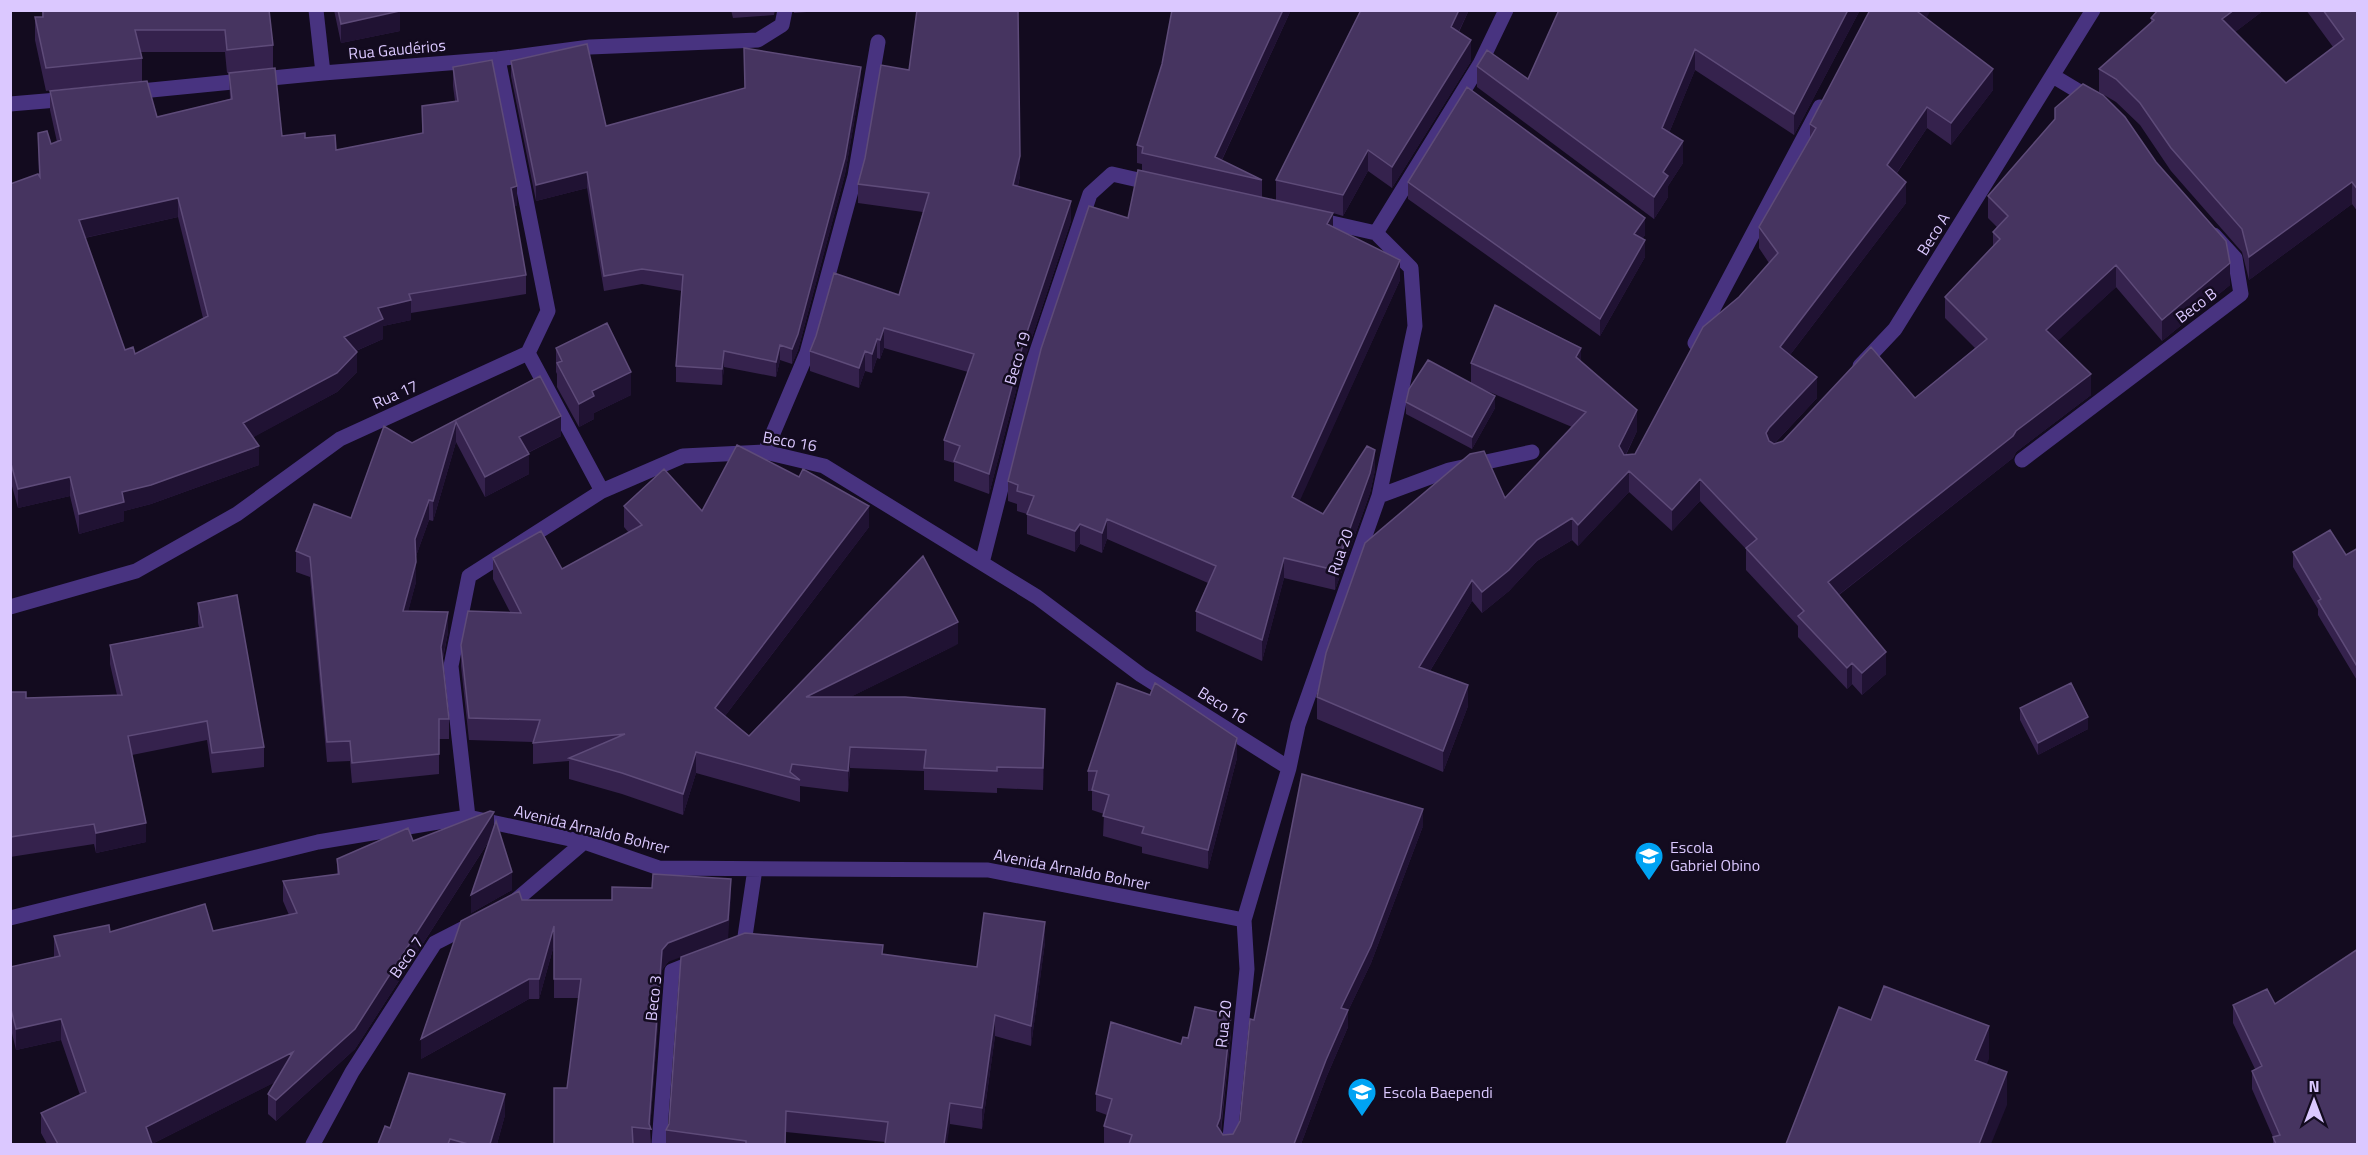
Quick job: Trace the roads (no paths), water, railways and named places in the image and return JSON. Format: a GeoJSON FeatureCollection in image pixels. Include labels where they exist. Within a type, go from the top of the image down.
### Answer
{"type":"FeatureCollection","features":[{"type":"Feature","properties":{"kind":"street"},"geometry":{"type":"LineString","coordinates":[[316,10],[323,73]]}},
{"type":"Feature","properties":{"kind":"street"},"geometry":{"type":"LineString","coordinates":[[1295,215],[1376,232],[1469,94],[1480,64],[1506,10]]}},
{"type":"Feature","properties":{"kind":"street","name":"Beco A"},"geometry":{"type":"LineString","coordinates":[[1847,380],[1895,329],[2093,10]]}},
{"type":"Feature","properties":{"kind":"street","name":"Rua Gaudérios"},"geometry":{"type":"LineString","coordinates":[[115,94],[323,73],[498,59],[590,47],[758,40],[783,18]]}},
{"type":"Feature","properties":{"kind":"street"},"geometry":{"type":"LineString","coordinates":[[765,452],[807,353],[855,176],[878,42]]}},
{"type":"Feature","properties":{"kind":"street"},"geometry":{"type":"LineString","coordinates":[[498,59],[548,311],[528,354],[602,491]]}},
{"type":"Feature","properties":{"kind":"street"},"geometry":{"type":"LineString","coordinates":[[2053,76],[2109,109]]}},
{"type":"Feature","properties":{"kind":"street"},"geometry":{"type":"LineString","coordinates":[[1689,354],[1827,94]]}},
{"type":"Feature","properties":{"kind":"street"},"geometry":{"type":"LineString","coordinates":[[10,104],[80,98]]}},
{"type":"Feature","properties":{"kind":"street","name":"Beco 19"},"geometry":{"type":"LineString","coordinates":[[982,563],[1032,366],[1090,194],[1112,174],[1169,187]]}},
{"type":"Feature","properties":{"kind":"street","name":"Beco B"},"geometry":{"type":"LineString","coordinates":[[2022,460],[2241,294],[2235,258],[2206,226]]}},
{"type":"Feature","properties":{"kind":"street","name":"Rua 20"},"geometry":{"type":"LineString","coordinates":[[1227,1144],[1230,1138],[1247,969],[1244,920],[1289,768],[1298,725],[1379,496],[1415,326],[1411,268],[1376,232]]}},
{"type":"Feature","properties":{"kind":"street","name":"Rua 17"},"geometry":{"type":"LineString","coordinates":[[10,607],[136,571],[237,514],[340,439],[528,354]]}},
{"type":"Feature","properties":{"kind":"street","name":"Beco 16"},"geometry":{"type":"LineString","coordinates":[[468,817],[451,666],[469,576],[602,491],[683,456],[765,452],[824,466],[1037,597],[1141,675],[1289,768]]}},
{"type":"Feature","properties":{"kind":"street"},"geometry":{"type":"LineString","coordinates":[[1379,496],[1449,470],[1532,452]]}},
{"type":"Feature","properties":{"kind":"street","name":"Avenida Arnaldo Bohrer"},"geometry":{"type":"LineString","coordinates":[[10,918],[318,842],[468,817],[584,842],[659,868],[988,870],[1244,920]]}},
{"type":"Feature","properties":{"kind":"street","name":"Beco 7"},"geometry":{"type":"LineString","coordinates":[[313,1144],[352,1072],[435,943],[515,902],[584,842]]}},
{"type":"Feature","properties":{"kind":"street","name":"Beco 3"},"geometry":{"type":"LineString","coordinates":[[659,1144],[672,970],[744,943],[755,868]]}},
{"type":"Feature","properties":{"kind":"place","name":"Escola Gabriel Obino"},"geometry":{"type":"Point","coordinates":[1649,882]}},
{"type":"Feature","properties":{"kind":"place","name":"Escola Baependi"},"geometry":{"type":"Point","coordinates":[1362,1118]}}]}
